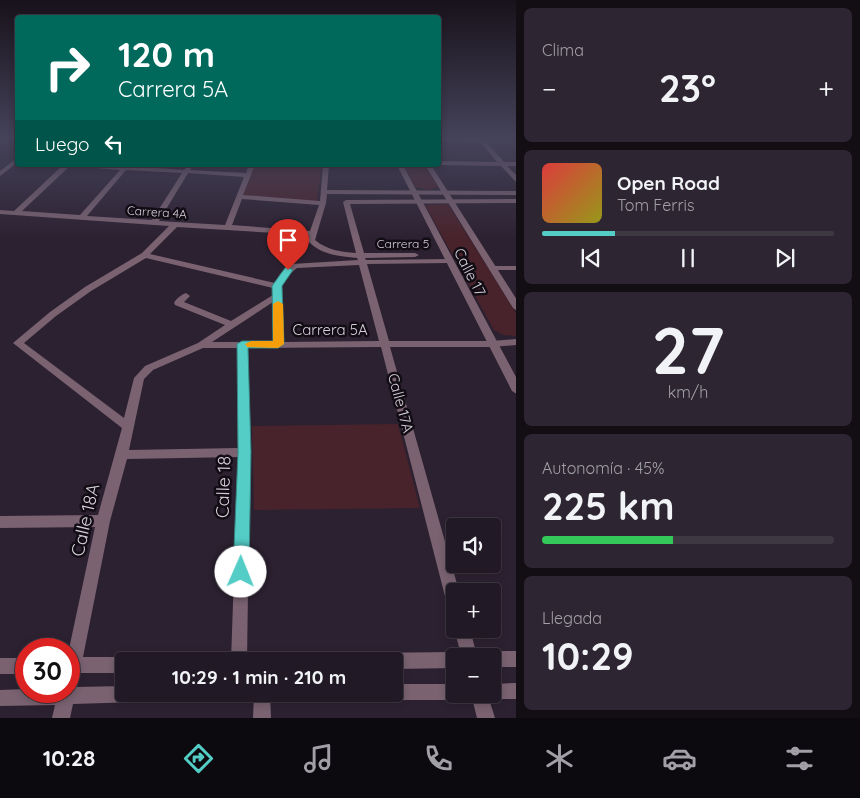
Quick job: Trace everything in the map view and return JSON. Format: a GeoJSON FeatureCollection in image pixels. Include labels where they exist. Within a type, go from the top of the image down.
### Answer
{"type":"FeatureCollection","features":[{"type":"Feature","properties":{"kind":"street"},"geometry":{"type":"LineString","coordinates":[[16,214],[59,173]]}},
{"type":"Feature","properties":{"kind":"street"},"geometry":{"type":"LineString","coordinates":[[80,218],[119,173]]}},
{"type":"Feature","properties":{"kind":"street"},"geometry":{"type":"LineString","coordinates":[[154,223],[185,173]]}},
{"type":"Feature","properties":{"kind":"street"},"geometry":{"type":"LineString","coordinates":[[227,173],[248,175],[227,228]]}},
{"type":"Feature","properties":{"kind":"street"},"geometry":{"type":"LineString","coordinates":[[325,173],[323,202],[311,240],[315,246],[325,251],[361,258]]}},
{"type":"Feature","properties":{"kind":"street","name":"Calle 17"},"geometry":{"type":"LineString","coordinates":[[404,173],[516,391]]}},
{"type":"Feature","properties":{"kind":"street","name":"Calle 17"},"geometry":{"type":"LineString","coordinates":[[433,173],[516,308]]}},
{"type":"Feature","properties":{"kind":"street"},"geometry":{"type":"LineString","coordinates":[[324,192],[450,201],[516,201]]}},
{"type":"Feature","properties":{"kind":"street"},"geometry":{"type":"LineString","coordinates":[[417,198],[445,193],[516,193]]}},
{"type":"Feature","properties":{"kind":"street"},"geometry":{"type":"LineString","coordinates":[[239,197],[323,202]]}},
{"type":"Feature","properties":{"kind":"street","name":"Calle 17A"},"geometry":{"type":"LineString","coordinates":[[417,198],[346,202],[449,583]]}},
{"type":"Feature","properties":{"kind":"street","name":"Carrera 4A"},"geometry":{"type":"LineString","coordinates":[[0,212],[313,233]]}},
{"type":"Feature","properties":{"kind":"street"},"geometry":{"type":"LineString","coordinates":[[128,427],[18,343],[53,314],[88,289],[144,255],[174,224]]}},
{"type":"Feature","properties":{"kind":"street"},"geometry":{"type":"LineString","coordinates":[[144,255],[277,290]]}},
{"type":"Feature","properties":{"kind":"street"},"geometry":{"type":"LineString","coordinates":[[201,345],[277,290],[288,270],[301,265],[361,258],[448,258]]}},
{"type":"Feature","properties":{"kind":"street"},"geometry":{"type":"LineString","coordinates":[[492,268],[516,268]]}},
{"type":"Feature","properties":{"kind":"street"},"geometry":{"type":"LineString","coordinates":[[277,290],[278,344]]}},
{"type":"Feature","properties":{"kind":"street"},"geometry":{"type":"LineString","coordinates":[[186,296],[178,303],[232,324]]}},
{"type":"Feature","properties":{"kind":"street","name":"Carrera 5A"},"geometry":{"type":"LineString","coordinates":[[149,368],[201,345],[492,344],[516,342]]}},
{"type":"Feature","properties":{"kind":"street","name":"Calle 18"},"geometry":{"type":"LineString","coordinates":[[239,652],[244,452],[242,344]]}},
{"type":"Feature","properties":{"kind":"street","name":"Calle 18A"},"geometry":{"type":"LineString","coordinates":[[77,638],[103,521],[122,455],[139,378],[149,368]]}},
{"type":"Feature","properties":{"kind":"street"},"geometry":{"type":"LineString","coordinates":[[122,455],[244,452]]}},
{"type":"Feature","properties":{"kind":"street"},"geometry":{"type":"LineString","coordinates":[[0,522],[103,521]]}},
{"type":"Feature","properties":{"kind":"street"},"geometry":{"type":"LineString","coordinates":[[501,659],[516,659]]}},
{"type":"Feature","properties":{"kind":"street"},"geometry":{"type":"LineString","coordinates":[[403,661],[446,660]]}},
{"type":"Feature","properties":{"kind":"street"},"geometry":{"type":"LineString","coordinates":[[80,665],[115,665]]}},
{"type":"Feature","properties":{"kind":"street"},"geometry":{"type":"LineString","coordinates":[[0,666],[15,666]]}},
{"type":"Feature","properties":{"kind":"street"},"geometry":{"type":"LineString","coordinates":[[501,692],[516,691]]}},
{"type":"Feature","properties":{"kind":"street"},"geometry":{"type":"LineString","coordinates":[[80,692],[115,693]]}},
{"type":"Feature","properties":{"kind":"street"},"geometry":{"type":"LineString","coordinates":[[403,692],[446,692]]}},
{"type":"Feature","properties":{"kind":"street"},"geometry":{"type":"LineString","coordinates":[[0,698],[15,696]]}},
{"type":"Feature","properties":{"kind":"street"},"geometry":{"type":"LineString","coordinates":[[262,702],[262,718]]}},
{"type":"Feature","properties":{"kind":"street","name":"Calle 18A"},"geometry":{"type":"LineString","coordinates":[[61,718],[65,703]]}},
{"type":"Feature","properties":{"kind":"street"},"geometry":{"type":"LineString","coordinates":[[482,703],[486,718]]}},
{"type":"Feature","properties":{"kind":"shaded area"},"geometry":{"type":"Polygon","coordinates":[[[251,173],[321,173],[317,201],[242,197],[251,173]]]}},
{"type":"Feature","properties":{"kind":"shaded area"},"geometry":{"type":"Polygon","coordinates":[[[408,173],[429,173],[438,187],[430,190],[416,187],[408,173]]]}},
{"type":"Feature","properties":{"kind":"shaded area"},"geometry":{"type":"Polygon","coordinates":[[[448,204],[516,313],[516,336],[504,335],[494,330],[425,205],[448,204]]]}},
{"type":"Feature","properties":{"kind":"shaded area"},"geometry":{"type":"Polygon","coordinates":[[[398,424],[420,508],[254,510],[252,426],[398,424]]]}},
{"type":"Feature","properties":{"kind":"slow traffic"},"geometry":{"type":"LineString","coordinates":[[251,344],[278,344],[278,304]]}},
{"type":"Feature","properties":{"kind":"route"},"geometry":{"type":"LineString","coordinates":[[241,572],[244,452],[242,344],[278,344],[277,286],[288,270]]}}]}
